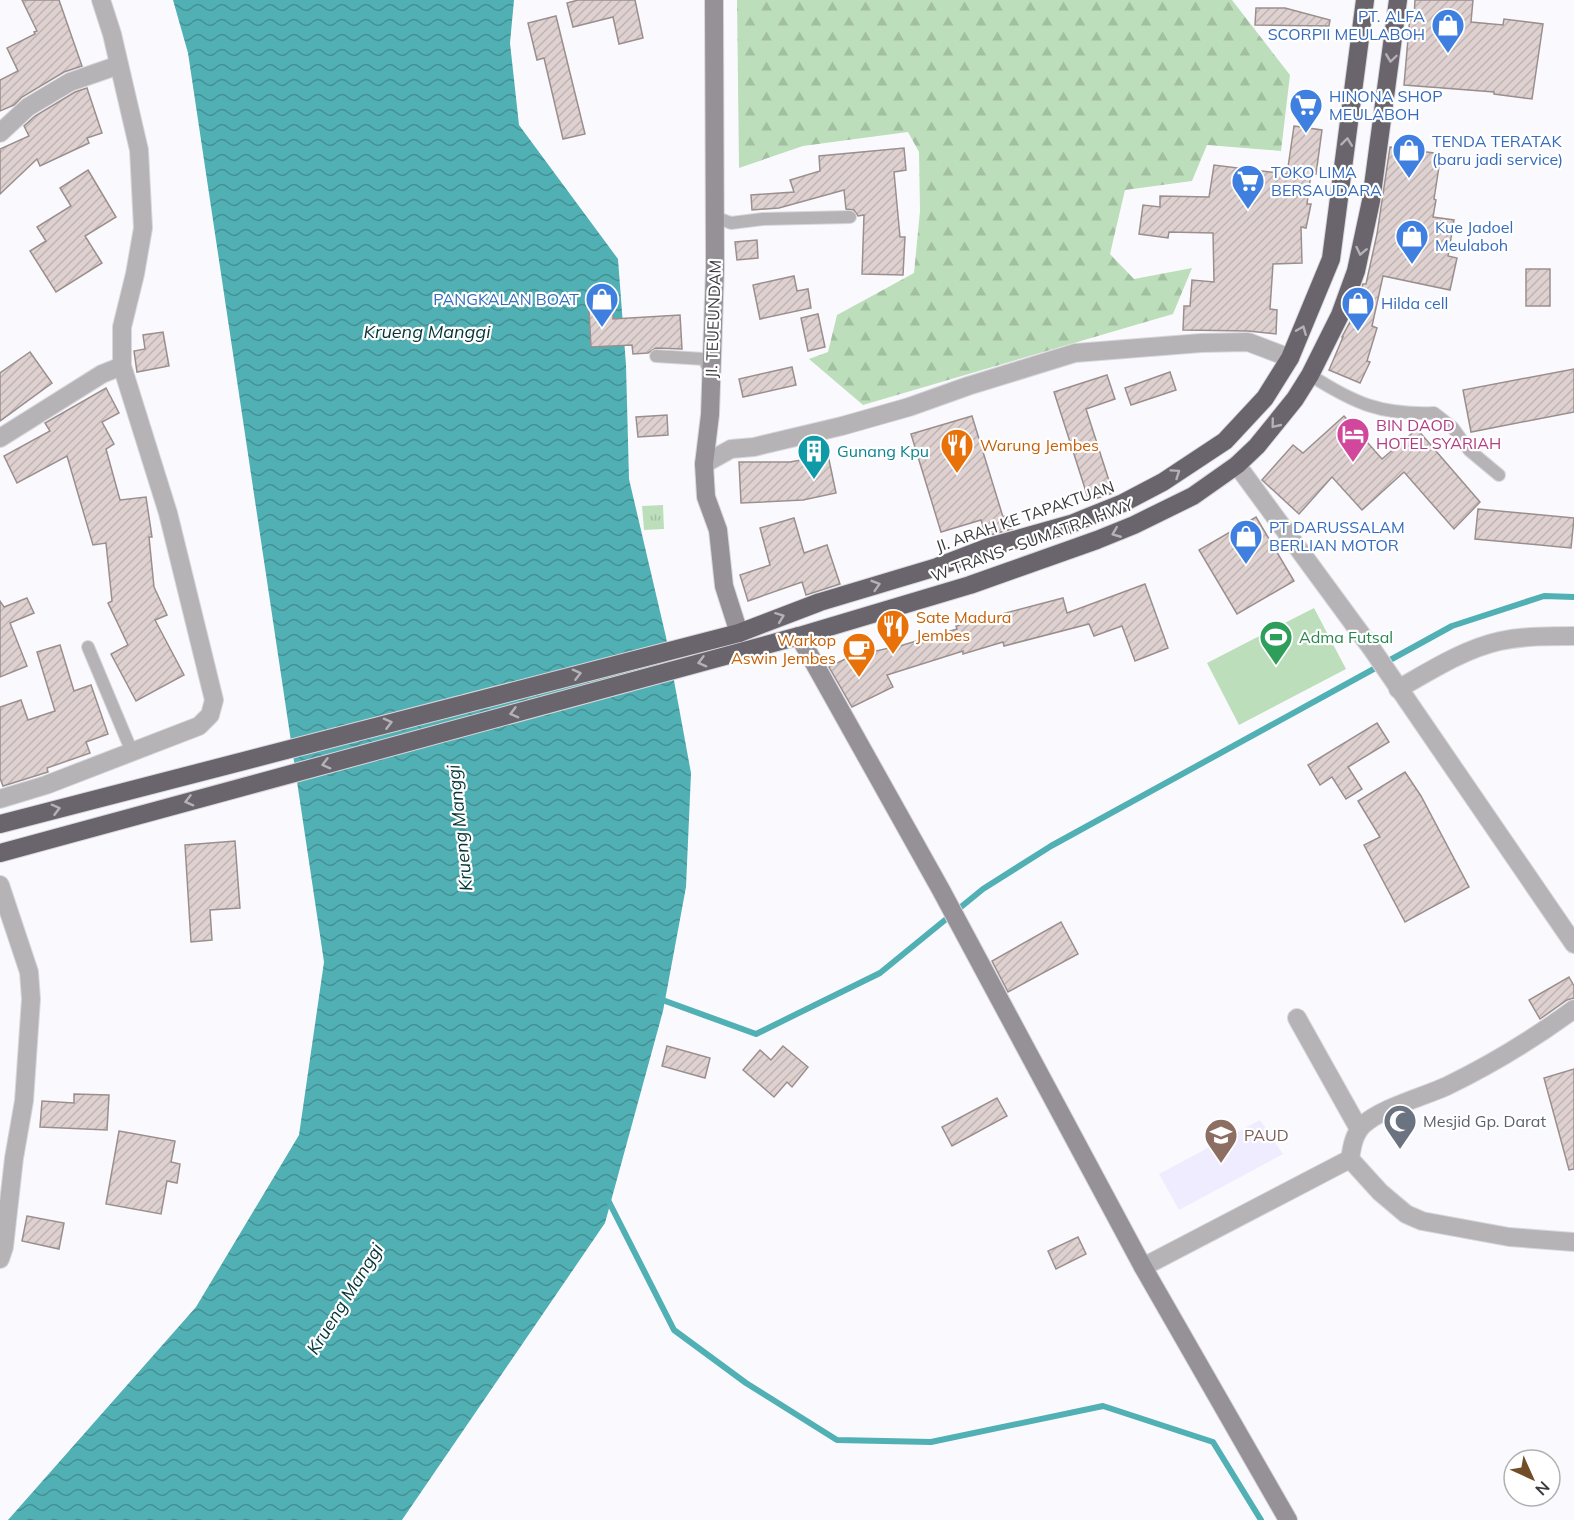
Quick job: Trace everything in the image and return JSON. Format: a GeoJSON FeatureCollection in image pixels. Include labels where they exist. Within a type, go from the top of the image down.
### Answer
{"type":"FeatureCollection","features":[{"type":"Feature","properties":{"kind":"highway","name":"JI. ARAH KE TAPAKTUAN"},"geometry":{"type":"LineString","coordinates":[[0,824],[739,633],[820,602],[937,567],[989,547],[1071,524],[1123,503],[1163,482],[1225,441],[1265,398],[1290,358],[1331,259],[1365,0]]}},
{"type":"Feature","properties":{"kind":"highway","name":"W TRANS - SUMATRA HWY"},"geometry":{"type":"LineString","coordinates":[[0,853],[799,636],[970,585],[1097,540],[1193,496],[1237,465],[1257,447],[1295,399],[1310,375],[1340,315],[1356,272],[1371,201],[1398,0]]}},
{"type":"Feature","properties":{"kind":"street"},"geometry":{"type":"LineString","coordinates":[[0,799],[46,785],[199,726],[210,715],[214,700],[168,513],[122,366],[122,327],[143,228],[139,150],[112,34],[101,0]]}},
{"type":"Feature","properties":{"kind":"street","name":"JI. TEUEUNDAM"},"geometry":{"type":"LineString","coordinates":[[714,0],[723,220],[715,268],[707,365],[710,415],[704,464],[706,497],[718,530],[724,586],[739,633]]}},
{"type":"Feature","properties":{"kind":"street"},"geometry":{"type":"LineString","coordinates":[[0,133],[28,106],[70,82],[119,65]]}},
{"type":"Feature","properties":{"kind":"street"},"geometry":{"type":"LineString","coordinates":[[704,464],[731,449],[754,447],[842,426],[909,407],[1075,353],[1201,343],[1248,342],[1290,358]]}},
{"type":"Feature","properties":{"kind":"street"},"geometry":{"type":"LineString","coordinates":[[0,438],[102,374],[122,366]]}},
{"type":"Feature","properties":{"kind":"street"},"geometry":{"type":"LineString","coordinates":[[1237,465],[1372,649],[1574,944]]}},
{"type":"Feature","properties":{"kind":"street"},"geometry":{"type":"LineString","coordinates":[[799,636],[941,890],[1143,1267],[1288,1520]]}},
{"type":"Feature","properties":{"kind":"street"},"geometry":{"type":"LineString","coordinates":[[1395,684],[1498,641],[1540,636],[1574,636]]}},
{"type":"Feature","properties":{"kind":"street"},"geometry":{"type":"LineString","coordinates":[[0,885],[29,972],[31,999],[24,1101],[14,1158],[4,1247],[0,1259]]}},
{"type":"Feature","properties":{"kind":"street"},"geometry":{"type":"LineString","coordinates":[[1350,1159],[1354,1138],[1359,1129],[1377,1115],[1429,1094],[1491,1064],[1574,1009]]}},
{"type":"Feature","properties":{"kind":"street"},"geometry":{"type":"LineString","coordinates":[[1298,1018],[1359,1129]]}},
{"type":"Feature","properties":{"kind":"street"},"geometry":{"type":"LineString","coordinates":[[1143,1267],[1350,1159]]}},
{"type":"Feature","properties":{"kind":"street"},"geometry":{"type":"LineString","coordinates":[[1350,1159],[1380,1192],[1406,1214],[1422,1221],[1509,1237],[1574,1242]]}},
{"type":"Feature","properties":{"kind":"lane"},"geometry":{"type":"LineString","coordinates":[[723,220],[850,217]]}},
{"type":"Feature","properties":{"kind":"lane"},"geometry":{"type":"LineString","coordinates":[[656,356],[686,357],[707,365]]}},
{"type":"Feature","properties":{"kind":"lane"},"geometry":{"type":"LineString","coordinates":[[1310,375],[1336,392],[1365,405],[1406,414],[1434,413],[1453,428],[1469,450],[1499,475]]}},
{"type":"Feature","properties":{"kind":"lane"},"geometry":{"type":"LineString","coordinates":[[88,647],[132,752]]}},
{"type":"Feature","properties":{"kind":"shaded area","name":"PAUD"},"geometry":{"type":"Polygon","coordinates":[[[1260,1120],[1283,1154],[1179,1210],[1159,1174],[1260,1120]]]}},
{"type":"Feature","properties":{"kind":"green space"},"geometry":{"type":"Polygon","coordinates":[[[737,0],[1232,0],[1290,75],[1281,151],[1207,145],[1192,181],[1125,190],[1110,254],[1134,279],[1192,268],[1173,314],[863,405],[809,359],[828,352],[837,315],[914,273],[920,211],[919,152],[908,132],[803,146],[739,168],[737,0]]]}},
{"type":"Feature","properties":{"kind":"green space"},"geometry":{"type":"Polygon","coordinates":[[[663,505],[664,529],[644,530],[642,506],[663,505]]]}},
{"type":"Feature","properties":{"kind":"green space","name":"Adma Futsal"},"geometry":{"type":"Polygon","coordinates":[[[1314,608],[1346,669],[1239,725],[1207,663],[1314,608]]]}},
{"type":"Feature","properties":{"kind":"water","name":"Krueng Manggi"},"geometry":{"type":"Polygon","coordinates":[[[173,0],[514,0],[510,43],[519,125],[618,259],[626,365],[629,479],[666,637],[691,773],[686,887],[663,1011],[605,1223],[402,1520],[8,1520],[196,1307],[299,1135],[324,962],[188,53],[173,0]]]}},
{"type":"Feature","properties":{"kind":"building"},"geometry":{"type":"Polygon","coordinates":[[[22,0],[59,0],[82,66],[64,72],[22,97],[14,105],[0,111],[0,80],[18,71],[7,48],[37,31],[22,0]]]}},
{"type":"Feature","properties":{"kind":"building"},"geometry":{"type":"Polygon","coordinates":[[[578,0],[635,0],[643,38],[619,44],[613,17],[573,27],[567,3],[578,0]]]}},
{"type":"Feature","properties":{"kind":"building"},"geometry":{"type":"Polygon","coordinates":[[[1415,0],[1473,0],[1471,22],[1503,25],[1504,19],[1543,24],[1532,99],[1494,94],[1494,92],[1404,85],[1410,16],[1414,17],[1415,0]]]}},
{"type":"Feature","properties":{"kind":"building"},"geometry":{"type":"Polygon","coordinates":[[[1256,8],[1285,8],[1330,20],[1329,26],[1255,25],[1256,8]]]}},
{"type":"Feature","properties":{"kind":"building"},"geometry":{"type":"Polygon","coordinates":[[[556,16],[585,134],[563,139],[544,58],[537,60],[528,23],[556,16]]]}},
{"type":"Feature","properties":{"kind":"building"},"geometry":{"type":"Polygon","coordinates":[[[87,88],[102,133],[87,138],[89,143],[40,166],[37,159],[0,194],[0,149],[29,136],[24,126],[35,116],[75,92],[87,88]]]}},
{"type":"Feature","properties":{"kind":"building"},"geometry":{"type":"Polygon","coordinates":[[[1294,126],[1322,130],[1316,174],[1311,173],[1307,204],[1311,204],[1306,228],[1301,227],[1302,263],[1273,264],[1270,309],[1277,310],[1276,334],[1183,330],[1184,306],[1190,306],[1192,280],[1214,282],[1213,233],[1169,232],[1168,238],[1139,234],[1143,205],[1160,207],[1160,196],[1209,197],[1214,165],[1287,174],[1294,126]]]}},
{"type":"Feature","properties":{"kind":"building"},"geometry":{"type":"Polygon","coordinates":[[[1390,147],[1441,154],[1433,217],[1454,220],[1448,256],[1457,258],[1450,290],[1383,276],[1372,326],[1377,328],[1367,361],[1370,362],[1360,383],[1329,370],[1351,320],[1363,284],[1366,284],[1377,234],[1390,147]]]}},
{"type":"Feature","properties":{"kind":"building"},"geometry":{"type":"Polygon","coordinates":[[[904,148],[906,170],[894,172],[900,237],[905,237],[903,275],[862,274],[864,215],[858,216],[854,210],[846,209],[844,190],[779,208],[752,210],[751,195],[794,192],[790,180],[820,171],[819,156],[904,148]]]}},
{"type":"Feature","properties":{"kind":"building"},"geometry":{"type":"Polygon","coordinates":[[[88,170],[116,217],[85,236],[102,263],[56,292],[30,251],[46,241],[37,227],[71,206],[60,188],[88,170]]]}},
{"type":"Feature","properties":{"kind":"building"},"geometry":{"type":"Polygon","coordinates":[[[757,240],[758,258],[737,260],[735,242],[757,240]]]}},
{"type":"Feature","properties":{"kind":"building"},"geometry":{"type":"Polygon","coordinates":[[[1526,269],[1550,269],[1550,306],[1526,306],[1526,269]]]}},
{"type":"Feature","properties":{"kind":"building"},"geometry":{"type":"Polygon","coordinates":[[[794,276],[797,291],[808,289],[811,308],[760,319],[753,285],[794,276]]]}},
{"type":"Feature","properties":{"kind":"building"},"geometry":{"type":"Polygon","coordinates":[[[613,309],[613,319],[680,315],[682,349],[656,348],[648,353],[633,354],[632,345],[591,347],[589,311],[613,309]]]}},
{"type":"Feature","properties":{"kind":"building"},"geometry":{"type":"Polygon","coordinates":[[[818,314],[825,347],[808,351],[801,318],[818,314]]]}},
{"type":"Feature","properties":{"kind":"building"},"geometry":{"type":"Polygon","coordinates":[[[163,332],[169,366],[137,372],[134,351],[145,349],[143,335],[163,332]]]}},
{"type":"Feature","properties":{"kind":"building"},"geometry":{"type":"Polygon","coordinates":[[[30,352],[52,383],[0,421],[0,373],[30,352]]]}},
{"type":"Feature","properties":{"kind":"building"},"geometry":{"type":"Polygon","coordinates":[[[792,367],[796,385],[743,397],[739,379],[792,367]]]}},
{"type":"Feature","properties":{"kind":"building"},"geometry":{"type":"Polygon","coordinates":[[[1574,369],[1574,412],[1471,432],[1463,390],[1574,369]]]}},
{"type":"Feature","properties":{"kind":"building"},"geometry":{"type":"Polygon","coordinates":[[[1170,372],[1176,390],[1131,405],[1125,388],[1170,372]]]}},
{"type":"Feature","properties":{"kind":"building"},"geometry":{"type":"Polygon","coordinates":[[[1107,375],[1115,399],[1086,409],[1113,493],[1089,501],[1054,392],[1107,375]]]}},
{"type":"Feature","properties":{"kind":"building"},"geometry":{"type":"Polygon","coordinates":[[[106,388],[119,413],[102,422],[114,444],[106,449],[120,500],[146,497],[152,537],[149,537],[154,587],[167,615],[155,620],[184,675],[136,701],[111,654],[128,645],[108,603],[112,601],[106,543],[93,545],[67,456],[17,483],[4,456],[50,431],[45,423],[106,388]]]}},
{"type":"Feature","properties":{"kind":"building"},"geometry":{"type":"Polygon","coordinates":[[[667,415],[668,435],[638,437],[636,417],[667,415]]]}},
{"type":"Feature","properties":{"kind":"building","name":"Warung Jembes"},"geometry":{"type":"Polygon","coordinates":[[[972,416],[1003,517],[1008,515],[1012,529],[986,536],[981,520],[941,532],[911,434],[972,416]]]}},
{"type":"Feature","properties":{"kind":"building"},"geometry":{"type":"Polygon","coordinates":[[[1344,416],[1382,459],[1417,429],[1480,502],[1454,529],[1404,472],[1362,510],[1332,477],[1299,514],[1262,480],[1293,445],[1303,453],[1344,416]]]}},
{"type":"Feature","properties":{"kind":"building"},"geometry":{"type":"Polygon","coordinates":[[[828,455],[836,493],[803,500],[741,503],[739,462],[790,462],[828,455]]]}},
{"type":"Feature","properties":{"kind":"building"},"geometry":{"type":"Polygon","coordinates":[[[1478,509],[1574,518],[1571,548],[1475,539],[1478,509]]]}},
{"type":"Feature","properties":{"kind":"building","name":"PT DARUSSALAM BERLIAN MOTOR"},"geometry":{"type":"Polygon","coordinates":[[[1256,517],[1294,581],[1237,614],[1199,550],[1256,517]]]}},
{"type":"Feature","properties":{"kind":"building"},"geometry":{"type":"Polygon","coordinates":[[[794,518],[804,553],[827,545],[840,584],[806,595],[802,582],[748,601],[740,575],[770,565],[760,528],[794,518]]]}},
{"type":"Feature","properties":{"kind":"building"},"geometry":{"type":"Polygon","coordinates":[[[1145,584],[1168,648],[1135,661],[1122,626],[1094,636],[1089,624],[1004,646],[1003,642],[963,654],[963,651],[887,675],[893,687],[852,707],[829,667],[873,645],[876,651],[903,645],[957,629],[956,626],[1063,598],[1067,613],[1145,584]]]}},
{"type":"Feature","properties":{"kind":"building"},"geometry":{"type":"Polygon","coordinates":[[[27,598],[34,613],[10,623],[27,666],[0,677],[0,601],[4,607],[27,598]]]}},
{"type":"Feature","properties":{"kind":"building"},"geometry":{"type":"Polygon","coordinates":[[[60,645],[74,691],[91,685],[108,734],[86,742],[90,753],[47,768],[48,772],[3,786],[0,778],[0,707],[21,700],[28,720],[55,711],[37,652],[60,645]]]}},
{"type":"Feature","properties":{"kind":"building"},"geometry":{"type":"Polygon","coordinates":[[[1377,723],[1389,742],[1348,767],[1362,789],[1346,799],[1332,777],[1320,785],[1308,765],[1377,723]]]}},
{"type":"Feature","properties":{"kind":"building"},"geometry":{"type":"Polygon","coordinates":[[[1405,772],[1421,796],[1469,887],[1405,922],[1364,845],[1380,837],[1358,801],[1405,772]]]}},
{"type":"Feature","properties":{"kind":"building"},"geometry":{"type":"Polygon","coordinates":[[[235,841],[240,908],[210,910],[212,940],[191,942],[185,845],[235,841]]]}},
{"type":"Feature","properties":{"kind":"building"},"geometry":{"type":"Polygon","coordinates":[[[1061,922],[1078,954],[1008,992],[992,961],[1061,922]]]}},
{"type":"Feature","properties":{"kind":"building"},"geometry":{"type":"Polygon","coordinates":[[[1569,977],[1574,986],[1574,998],[1567,1000],[1540,1019],[1529,1000],[1569,977]]]}},
{"type":"Feature","properties":{"kind":"building"},"geometry":{"type":"Polygon","coordinates":[[[667,1046],[710,1058],[705,1078],[662,1066],[667,1046]]]}},
{"type":"Feature","properties":{"kind":"building"},"geometry":{"type":"Polygon","coordinates":[[[783,1046],[808,1067],[792,1087],[787,1082],[774,1097],[743,1070],[760,1050],[771,1060],[783,1046]]]}},
{"type":"Feature","properties":{"kind":"building"},"geometry":{"type":"Polygon","coordinates":[[[1574,1069],[1574,1169],[1569,1170],[1544,1078],[1574,1069]]]}},
{"type":"Feature","properties":{"kind":"building"},"geometry":{"type":"Polygon","coordinates":[[[74,1094],[109,1095],[107,1130],[40,1127],[42,1101],[74,1103],[74,1094]]]}},
{"type":"Feature","properties":{"kind":"building"},"geometry":{"type":"Polygon","coordinates":[[[997,1098],[1007,1116],[952,1146],[942,1127],[997,1098]]]}},
{"type":"Feature","properties":{"kind":"building"},"geometry":{"type":"Polygon","coordinates":[[[119,1131],[175,1141],[171,1162],[180,1164],[177,1183],[167,1181],[161,1214],[106,1204],[119,1131]]]}},
{"type":"Feature","properties":{"kind":"building"},"geometry":{"type":"Polygon","coordinates":[[[27,1216],[64,1223],[59,1249],[22,1241],[27,1216]]]}},
{"type":"Feature","properties":{"kind":"building"},"geometry":{"type":"Polygon","coordinates":[[[1078,1237],[1086,1254],[1056,1269],[1048,1251],[1078,1237]]]}},
{"type":"Feature","properties":{"kind":"waterway"},"geometry":{"type":"LineString","coordinates":[[657,998],[756,1034],[880,973],[983,889],[1051,846],[1452,626],[1544,596],[1574,597]]}},
{"type":"Feature","properties":{"kind":"waterway"},"geometry":{"type":"LineString","coordinates":[[607,1198],[674,1330],[746,1383],[837,1440],[931,1442],[1103,1406],[1213,1442],[1261,1520]]}},
{"type":"Feature","properties":{"kind":"place","name":"PT. ALFA SCORPII MEULABOH"},"geometry":{"type":"Point","coordinates":[1448,54]}},
{"type":"Feature","properties":{"kind":"place","name":"HINONA SHOP MEULABOH"},"geometry":{"type":"Point","coordinates":[1306,134]}},
{"type":"Feature","properties":{"kind":"place","name":"TENDA TERATAK (baru jadi service)"},"geometry":{"type":"Point","coordinates":[1409,179]}},
{"type":"Feature","properties":{"kind":"place","name":"TOKO LIMA BERSAUDARA"},"geometry":{"type":"Point","coordinates":[1248,210]}},
{"type":"Feature","properties":{"kind":"place","name":"Kue Jadoel Meulaboh"},"geometry":{"type":"Point","coordinates":[1412,265]}},
{"type":"Feature","properties":{"kind":"place","name":"PANGKALAN BOAT"},"geometry":{"type":"Point","coordinates":[602,328]}},
{"type":"Feature","properties":{"kind":"place","name":"Hilda cell"},"geometry":{"type":"Point","coordinates":[1358,332]}},
{"type":"Feature","properties":{"kind":"place","name":"BIN DAOD HOTEL SYARIAH"},"geometry":{"type":"Point","coordinates":[1353,463]}},
{"type":"Feature","properties":{"kind":"place","name":"Warung Jembes"},"geometry":{"type":"Point","coordinates":[957,474]}},
{"type":"Feature","properties":{"kind":"place","name":"Gunang Kpu"},"geometry":{"type":"Point","coordinates":[814,480]}},
{"type":"Feature","properties":{"kind":"place","name":"PT DARUSSALAM BERLIAN MOTOR"},"geometry":{"type":"Point","coordinates":[1246,565]}},
{"type":"Feature","properties":{"kind":"place","name":"Sate Madura Jembes"},"geometry":{"type":"Point","coordinates":[893,655]}},
{"type":"Feature","properties":{"kind":"place","name":"Adma Futsal"},"geometry":{"type":"Point","coordinates":[1276,666]}},
{"type":"Feature","properties":{"kind":"place","name":"Warkop Aswin Jembes"},"geometry":{"type":"Point","coordinates":[859,678]}},
{"type":"Feature","properties":{"kind":"place","name":"Mesjid Gp. Darat"},"geometry":{"type":"Point","coordinates":[1400,1150]}},
{"type":"Feature","properties":{"kind":"place","name":"PAUD"},"geometry":{"type":"Point","coordinates":[1221,1164]}}]}
